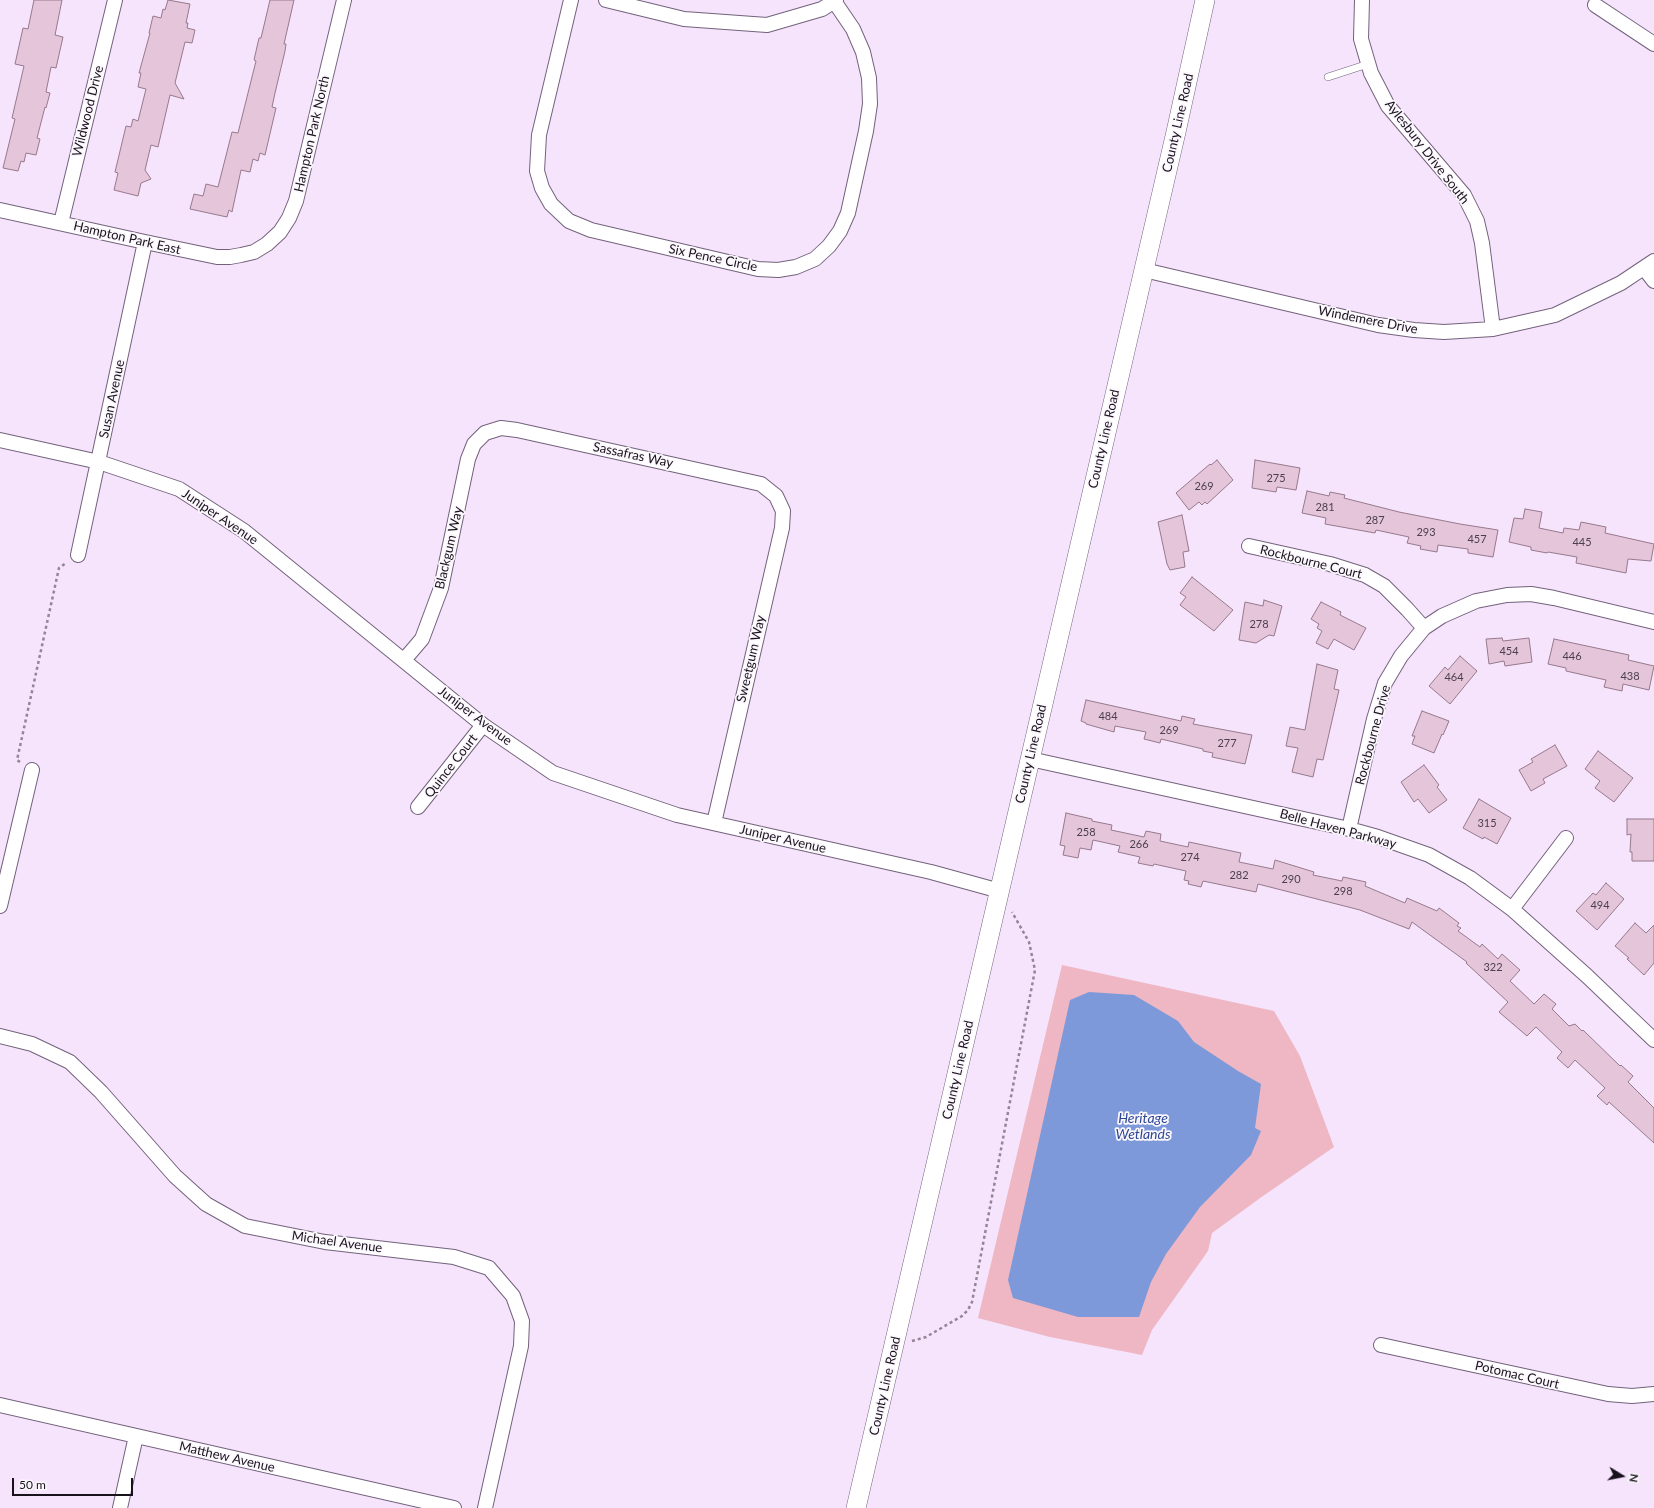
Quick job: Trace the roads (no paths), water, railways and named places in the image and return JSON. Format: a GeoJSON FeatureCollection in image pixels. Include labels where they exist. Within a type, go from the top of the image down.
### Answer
{"type":"FeatureCollection","features":[{"type":"Feature","properties":{"kind":"main road","name":"County Line Road"},"geometry":{"type":"LineString","coordinates":[[856,1508],[1144,270],[1205,0]]}},
{"type":"Feature","properties":{"kind":"street","name":"Wildwood Drive"},"geometry":{"type":"LineString","coordinates":[[61,223],[115,0]]}},
{"type":"Feature","properties":{"kind":"street","name":"Hampton Park North"},"geometry":{"type":"LineString","coordinates":[[254,252],[267,244],[280,232],[289,218],[296,201],[344,0]]}},
{"type":"Feature","properties":{"kind":"street","name":"Six Pence Circle"},"geometry":{"type":"LineString","coordinates":[[571,0],[539,135],[537,171],[542,188],[551,204],[569,220],[591,230],[758,269],[778,270],[796,267],[815,259],[829,246],[840,231],[848,213],[866,130],[870,104],[869,78],[863,52],[852,29],[835,1]]}},
{"type":"Feature","properties":{"kind":"street"},"geometry":{"type":"LineString","coordinates":[[606,0],[684,19],[767,25],[822,9],[835,1]]}},
{"type":"Feature","properties":{"kind":"street","name":"Aylesbury Drive South"},"geometry":{"type":"LineString","coordinates":[[1362,0],[1361,39],[1371,73],[1388,106],[1464,195],[1477,221],[1482,243],[1493,329]]}},
{"type":"Feature","properties":{"kind":"street"},"geometry":{"type":"LineString","coordinates":[[1595,5],[1654,44]]}},
{"type":"Feature","properties":{"kind":"street","name":"Hampton Park East"},"geometry":{"type":"LineString","coordinates":[[0,210],[217,257],[230,257],[254,252]]}},
{"type":"Feature","properties":{"kind":"street","name":"Susan Avenue"},"geometry":{"type":"LineString","coordinates":[[78,555],[145,242]]}},
{"type":"Feature","properties":{"kind":"street"},"geometry":{"type":"LineString","coordinates":[[1649,264],[1654,281]]}},
{"type":"Feature","properties":{"kind":"street","name":"Windemere Drive"},"geometry":{"type":"LineString","coordinates":[[1144,270],[1378,325],[1444,332],[1493,329],[1555,315],[1621,283],[1649,264]]}},
{"type":"Feature","properties":{"kind":"street","name":"Sassafras Way"},"geometry":{"type":"LineString","coordinates":[[485,433],[501,428],[517,430],[743,479],[761,484],[776,496]]}},
{"type":"Feature","properties":{"kind":"street","name":"Blackgum Way"},"geometry":{"type":"LineString","coordinates":[[404,660],[422,639],[441,588],[468,459],[474,444],[485,433]]}},
{"type":"Feature","properties":{"kind":"street","name":"Juniper Avenue"},"geometry":{"type":"LineString","coordinates":[[0,440],[99,462],[179,489],[244,531],[483,725],[553,773],[677,815],[714,822],[931,872],[1000,891]]}},
{"type":"Feature","properties":{"kind":"street","name":"Sweetgum Way"},"geometry":{"type":"LineString","coordinates":[[714,822],[782,528],[783,511],[776,496]]}},
{"type":"Feature","properties":{"kind":"street","name":"Rockbourne Court"},"geometry":{"type":"LineString","coordinates":[[1249,546],[1330,564],[1365,574],[1384,586],[1424,628]]}},
{"type":"Feature","properties":{"kind":"street","name":"Rockbourne Drive"},"geometry":{"type":"LineString","coordinates":[[1349,829],[1374,719],[1385,684],[1401,656],[1424,628],[1442,616],[1476,600],[1507,594],[1531,594],[1554,598],[1654,622]]}},
{"type":"Feature","properties":{"kind":"street","name":"Quince Court"},"geometry":{"type":"LineString","coordinates":[[418,807],[483,725]]}},
{"type":"Feature","properties":{"kind":"street","name":"Belle Haven Parkway"},"geometry":{"type":"LineString","coordinates":[[1030,759],[1349,829],[1378,837],[1429,856],[1470,878],[1512,909],[1587,976],[1654,1040]]}},
{"type":"Feature","properties":{"kind":"street"},"geometry":{"type":"LineString","coordinates":[[0,906],[32,770]]}},
{"type":"Feature","properties":{"kind":"street"},"geometry":{"type":"LineString","coordinates":[[1512,909],[1566,838]]}},
{"type":"Feature","properties":{"kind":"street","name":"Michael Avenue"},"geometry":{"type":"LineString","coordinates":[[0,1036],[32,1044],[70,1062],[101,1092],[175,1176],[206,1204],[246,1226],[325,1242],[454,1257],[489,1268],[513,1296],[522,1321],[521,1346],[485,1508]]}},
{"type":"Feature","properties":{"kind":"street","name":"Potomac Court"},"geometry":{"type":"LineString","coordinates":[[1381,1345],[1608,1394],[1632,1396],[1654,1394]]}},
{"type":"Feature","properties":{"kind":"street","name":"Matthew Avenue"},"geometry":{"type":"LineString","coordinates":[[0,1405],[454,1508]]}},
{"type":"Feature","properties":{"kind":"street"},"geometry":{"type":"LineString","coordinates":[[120,1508],[136,1436]]}},
{"type":"Feature","properties":{"kind":"lane"},"geometry":{"type":"LineString","coordinates":[[1328,77],[1368,64]]}},
{"type":"Feature","properties":{"kind":"water","name":"Heritage Wetlands"},"geometry":{"type":"Polygon","coordinates":[[[1089,992],[1134,995],[1178,1021],[1194,1042],[1238,1071],[1261,1084],[1255,1128],[1261,1131],[1251,1155],[1200,1207],[1166,1254],[1151,1282],[1139,1317],[1078,1317],[1013,1298],[1008,1280],[1070,1000],[1089,992]]]}}]}
